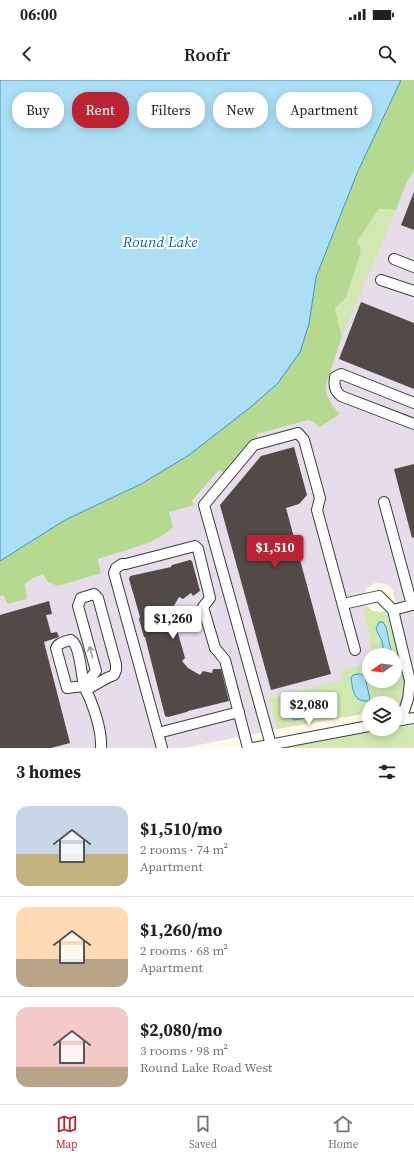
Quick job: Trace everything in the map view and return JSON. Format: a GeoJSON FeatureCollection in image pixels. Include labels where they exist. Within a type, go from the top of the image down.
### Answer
{"type":"FeatureCollection","features":[{"type":"Feature","properties":{"kind":"street"},"geometry":{"type":"LineString","coordinates":[[394,259],[414,267]]}},
{"type":"Feature","properties":{"kind":"street"},"geometry":{"type":"LineString","coordinates":[[381,280],[414,291]]}},
{"type":"Feature","properties":{"kind":"street"},"geometry":{"type":"LineString","coordinates":[[414,403],[341,374],[336,377],[334,384],[336,392],[341,396],[414,424]]}},
{"type":"Feature","properties":{"kind":"street"},"geometry":{"type":"LineString","coordinates":[[271,745],[204,505],[254,445],[298,433],[304,440],[320,498],[317,510],[355,650]]}},
{"type":"Feature","properties":{"kind":"street"},"geometry":{"type":"LineString","coordinates":[[384,502],[413,608],[393,610]]}},
{"type":"Feature","properties":{"kind":"street"},"geometry":{"type":"LineString","coordinates":[[162,748],[114,573],[116,568],[122,564],[195,546],[198,549],[210,598],[203,607],[215,648],[225,660],[240,712],[248,748]]}},
{"type":"Feature","properties":{"kind":"street"},"geometry":{"type":"LineString","coordinates":[[94,594],[98,598],[116,664],[116,670],[114,675],[85,688],[96,671],[78,606],[81,598],[94,594]]}},
{"type":"Feature","properties":{"kind":"street"},"geometry":{"type":"LineString","coordinates":[[343,604],[379,596],[393,610],[409,658],[410,681],[408,698],[402,712]]}},
{"type":"Feature","properties":{"kind":"street"},"geometry":{"type":"LineString","coordinates":[[85,688],[97,720],[101,748]]}},
{"type":"Feature","properties":{"kind":"street"},"geometry":{"type":"LineString","coordinates":[[158,733],[240,712]]}},
{"type":"Feature","properties":{"kind":"street"},"geometry":{"type":"LineString","coordinates":[[402,720],[414,718]]}},
{"type":"Feature","properties":{"kind":"street"},"geometry":{"type":"LineString","coordinates":[[254,748],[362,727]]}},
{"type":"Feature","properties":{"kind":"shaded area"},"geometry":{"type":"Polygon","coordinates":[[[414,171],[414,673],[393,591],[390,586],[375,583],[367,588],[363,595],[367,606],[363,610],[371,648],[362,648],[362,665],[341,670],[343,680],[269,698],[277,729],[270,729],[259,733],[184,748],[0,748],[0,596],[44,573],[101,573],[98,559],[138,546],[166,534],[173,527],[168,512],[192,502],[219,470],[224,473],[257,434],[303,421],[308,420],[314,422],[340,414],[328,399],[325,390],[326,385],[342,337],[407,182],[414,171]]]}},
{"type":"Feature","properties":{"kind":"green space"},"geometry":{"type":"Polygon","coordinates":[[[401,80],[414,80],[414,171],[407,182],[396,210],[379,209],[357,242],[361,252],[346,298],[335,308],[342,337],[326,389],[330,401],[340,414],[320,427],[314,422],[308,420],[257,434],[257,439],[251,441],[224,473],[219,470],[192,501],[194,505],[169,512],[173,527],[167,532],[149,542],[98,559],[101,573],[58,586],[48,582],[43,574],[33,578],[25,584],[27,599],[8,604],[3,595],[0,596],[0,561],[65,520],[141,484],[309,324],[316,277],[358,171],[401,80]]]}},
{"type":"Feature","properties":{"kind":"green space"},"geometry":{"type":"Polygon","coordinates":[[[379,209],[396,210],[342,337],[335,308],[346,298],[361,252],[357,242],[379,209]]]}},
{"type":"Feature","properties":{"kind":"green space"},"geometry":{"type":"Polygon","coordinates":[[[367,606],[373,611],[386,612],[389,616],[397,648],[390,648],[386,627],[376,629],[382,641],[383,648],[371,648],[363,609],[367,606]]]}},
{"type":"Feature","properties":{"kind":"green space"},"geometry":{"type":"Polygon","coordinates":[[[362,665],[362,675],[358,674],[351,676],[367,696],[362,696],[362,714],[277,729],[269,698],[342,680],[341,670],[362,665]]]}},
{"type":"Feature","properties":{"kind":"green space"},"geometry":{"type":"Polygon","coordinates":[[[402,670],[405,683],[405,707],[402,707],[402,696],[369,696],[368,688],[402,688],[402,670]]]}},
{"type":"Feature","properties":{"kind":"green space"},"geometry":{"type":"Polygon","coordinates":[[[414,725],[414,748],[281,748],[362,733],[362,736],[402,736],[402,727],[414,725]]]}},
{"type":"Feature","properties":{"kind":"water","name":"Round Lake"},"geometry":{"type":"Polygon","coordinates":[[[0,80],[401,80],[358,171],[316,277],[309,324],[300,352],[278,383],[252,406],[189,455],[141,484],[65,520],[0,561],[0,80]]]}},
{"type":"Feature","properties":{"kind":"water"},"geometry":{"type":"Polygon","coordinates":[[[379,622],[383,622],[386,627],[390,648],[383,648],[382,641],[376,629],[379,622]]]}},
{"type":"Feature","properties":{"kind":"water"},"geometry":{"type":"Polygon","coordinates":[[[353,675],[362,675],[362,688],[368,688],[369,696],[362,696],[362,701],[359,700],[353,691],[351,678],[353,675]]]}},
{"type":"Feature","properties":{"kind":"water"},"geometry":{"type":"Polygon","coordinates":[[[323,699],[327,704],[324,713],[295,720],[292,718],[290,710],[294,706],[323,699]]]}},
{"type":"Feature","properties":{"kind":"building"},"geometry":{"type":"Polygon","coordinates":[[[414,192],[414,230],[401,225],[414,192]]]}},
{"type":"Feature","properties":{"kind":"building"},"geometry":{"type":"Polygon","coordinates":[[[361,302],[414,323],[414,389],[339,359],[361,302]]]}},
{"type":"Feature","properties":{"kind":"building"},"geometry":{"type":"Polygon","coordinates":[[[294,447],[307,495],[299,504],[286,508],[331,674],[271,690],[220,505],[261,456],[294,447]]]}},
{"type":"Feature","properties":{"kind":"building"},"geometry":{"type":"Polygon","coordinates":[[[414,464],[414,537],[412,538],[394,469],[414,464]]]}},
{"type":"Feature","properties":{"kind":"building"},"geometry":{"type":"Polygon","coordinates":[[[190,560],[192,561],[200,591],[193,596],[191,593],[183,599],[179,597],[172,609],[171,618],[174,619],[185,658],[182,661],[188,668],[200,675],[203,671],[212,673],[213,669],[221,669],[229,701],[168,717],[165,716],[129,579],[130,576],[171,567],[172,565],[190,560]]]}},
{"type":"Feature","properties":{"kind":"building"},"geometry":{"type":"Polygon","coordinates":[[[49,601],[52,614],[46,615],[51,633],[57,632],[59,637],[44,642],[70,743],[51,748],[0,748],[0,615],[49,601]]]}}]}
